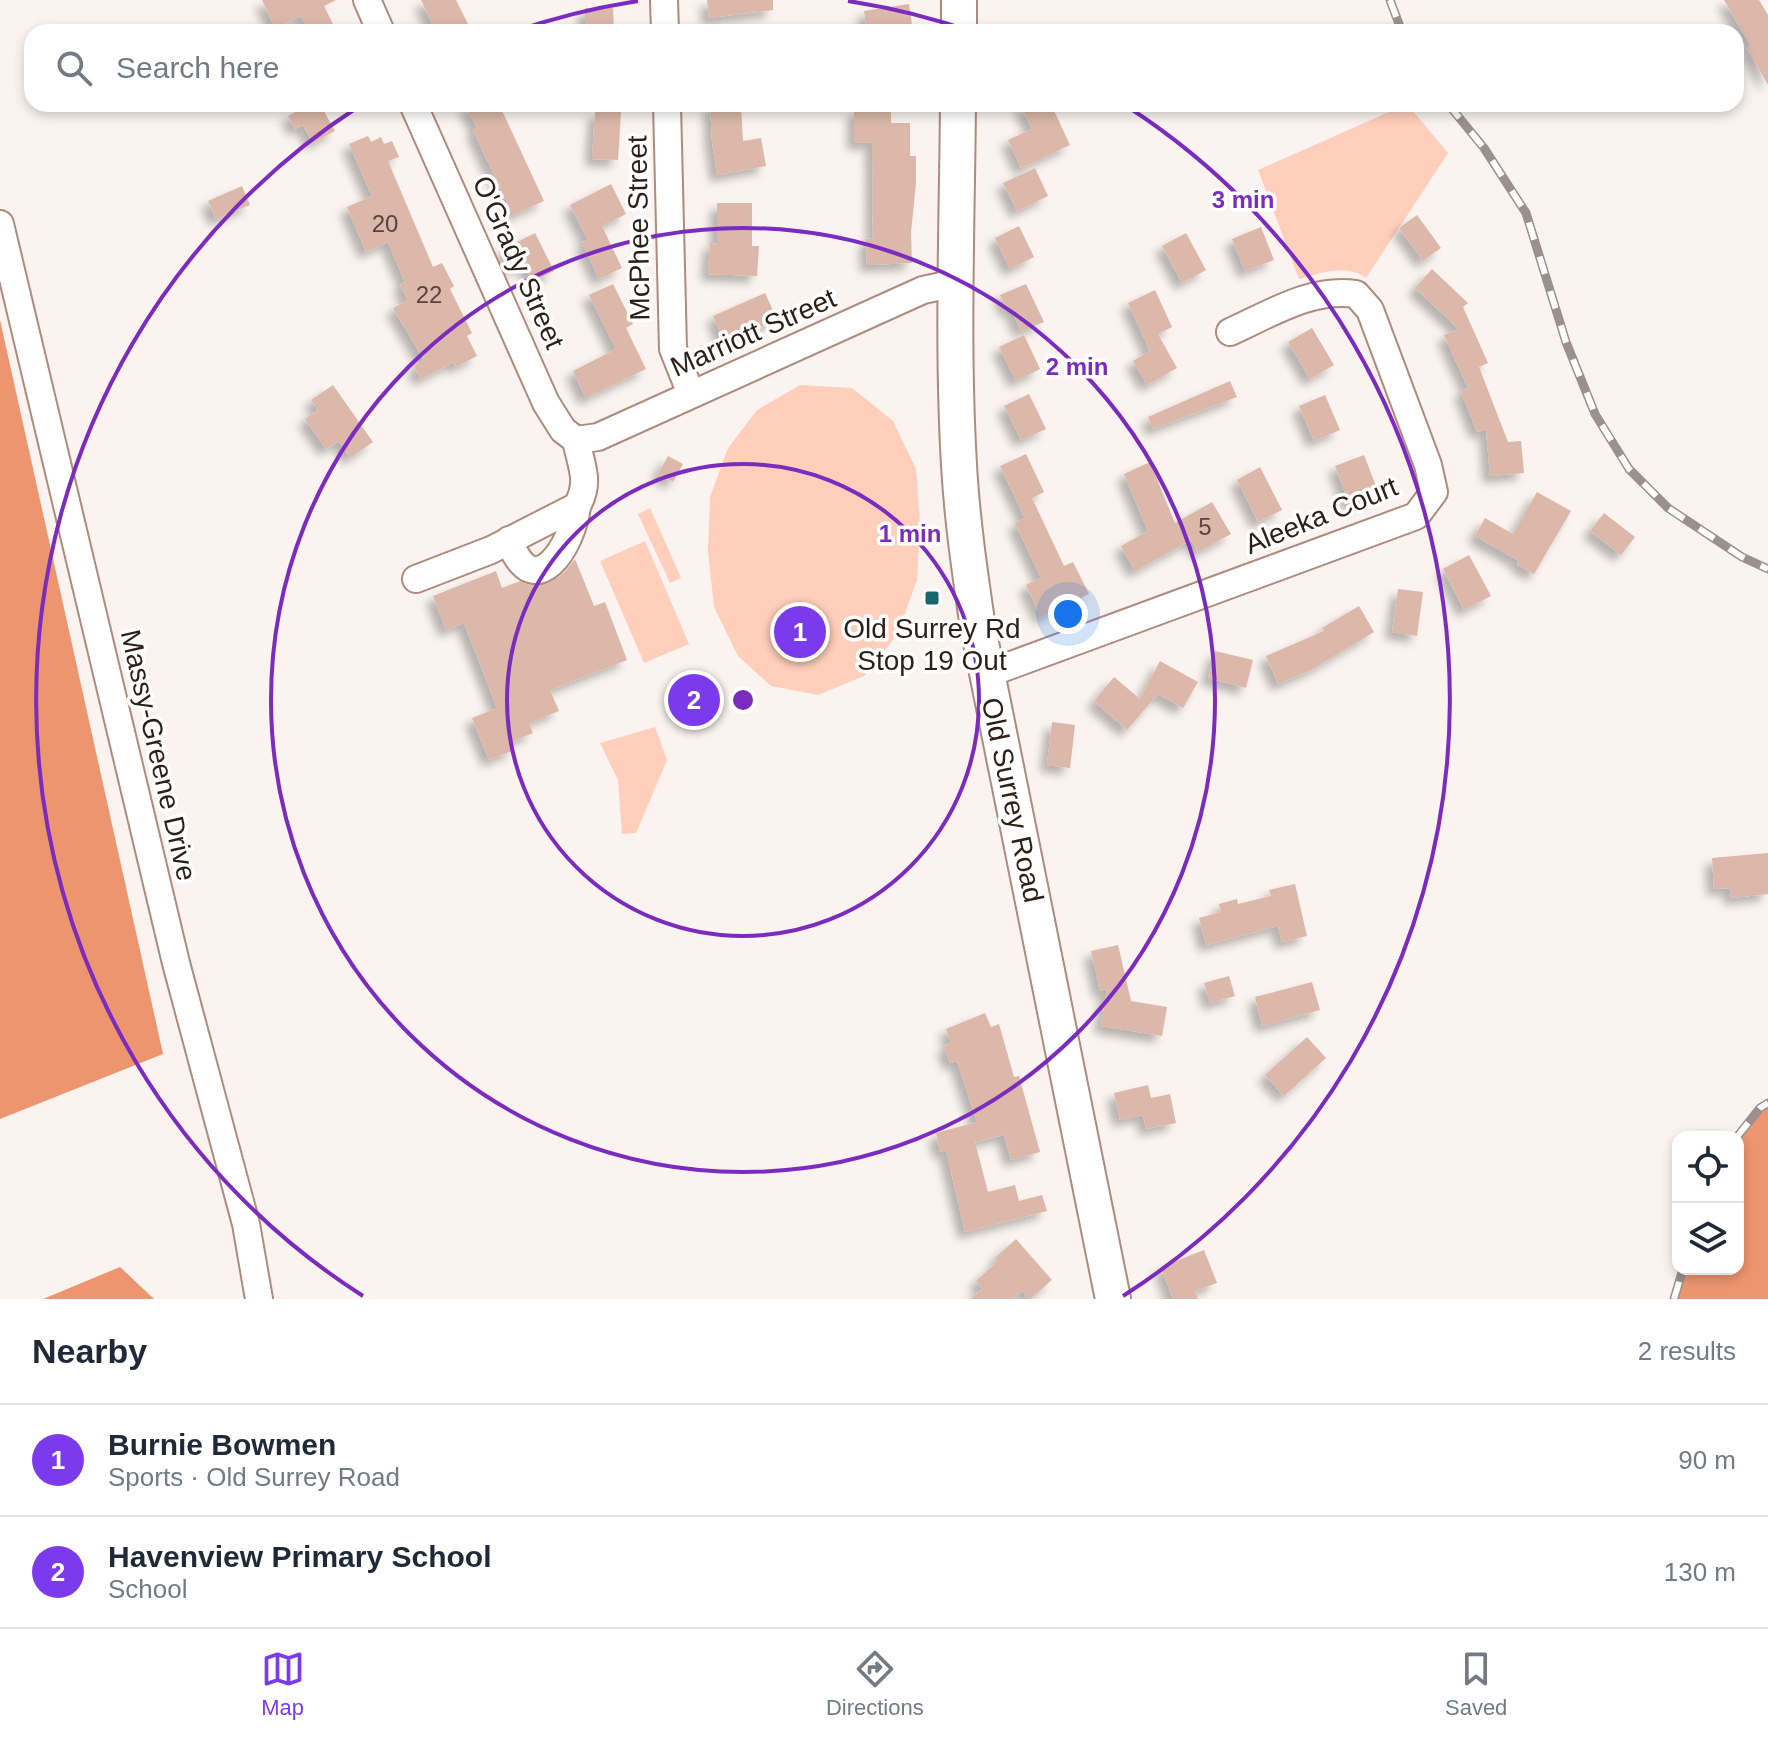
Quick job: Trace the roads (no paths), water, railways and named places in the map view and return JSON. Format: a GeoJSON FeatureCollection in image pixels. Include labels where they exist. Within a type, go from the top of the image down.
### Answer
{"type":"FeatureCollection","features":[{"type":"Feature","properties":{"kind":"main road"},"geometry":{"type":"LineString","coordinates":[[959,0],[959,24]]}},
{"type":"Feature","properties":{"kind":"main road","name":"Old Surrey Road"},"geometry":{"type":"LineString","coordinates":[[958,112],[956,283],[959,464],[971,581],[1113,1299]]}},
{"type":"Feature","properties":{"kind":"street"},"geometry":{"type":"LineString","coordinates":[[367,0],[378,24]]}},
{"type":"Feature","properties":{"kind":"street"},"geometry":{"type":"LineString","coordinates":[[664,0],[665,24]]}},
{"type":"Feature","properties":{"kind":"street","name":"O'Grady Street"},"geometry":{"type":"LineString","coordinates":[[417,112],[546,403],[563,430],[576,440]]}},
{"type":"Feature","properties":{"kind":"street","name":"McPhee Street"},"geometry":{"type":"LineString","coordinates":[[667,112],[673,349],[691,394]]}},
{"type":"Feature","properties":{"kind":"street","name":"Massy-Greene Drive"},"geometry":{"type":"LineString","coordinates":[[0,224],[176,963],[246,1224],[259,1299]]}},
{"type":"Feature","properties":{"kind":"street","name":"Marriott Street"},"geometry":{"type":"LineString","coordinates":[[576,440],[598,437],[923,290],[956,283]]}},
{"type":"Feature","properties":{"kind":"street","name":"Aleeka Court"},"geometry":{"type":"LineString","coordinates":[[987,674],[1416,516],[1434,492],[1428,465],[1370,310],[1356,294],[1336,291],[1304,298],[1230,332]]}},
{"type":"Feature","properties":{"kind":"street"},"geometry":{"type":"LineString","coordinates":[[509,540],[514,555],[533,569],[545,568],[557,560],[585,492],[586,480],[576,440]]}},
{"type":"Feature","properties":{"kind":"street"},"geometry":{"type":"LineString","coordinates":[[416,579],[509,540],[577,506]]}},
{"type":"Feature","properties":{"kind":"railway"},"geometry":{"type":"LineString","coordinates":[[1390,0],[1399,24]]}},
{"type":"Feature","properties":{"kind":"railway"},"geometry":{"type":"LineString","coordinates":[[1455,112],[1484,148],[1526,213],[1566,342],[1595,414],[1629,469],[1668,508],[1742,557],[1768,569]]}},
{"type":"Feature","properties":{"kind":"railway"},"geometry":{"type":"LineString","coordinates":[[1742,1131],[1760,1108],[1768,1103]]}},
{"type":"Feature","properties":{"kind":"railway"},"geometry":{"type":"LineString","coordinates":[[1674,1299],[1681,1275]]}},
{"type":"Feature","properties":{"kind":"place","name":"Old Surrey Rd Stop 19 Out"},"geometry":{"type":"Point","coordinates":[932,598]}},
{"type":"Feature","properties":{"kind":"place","name":"Burnie Bowmen"},"geometry":{"type":"Point","coordinates":[800,632]}},
{"type":"Feature","properties":{"kind":"place","name":"Havenview Primary School"},"geometry":{"type":"Point","coordinates":[694,700]}}]}
